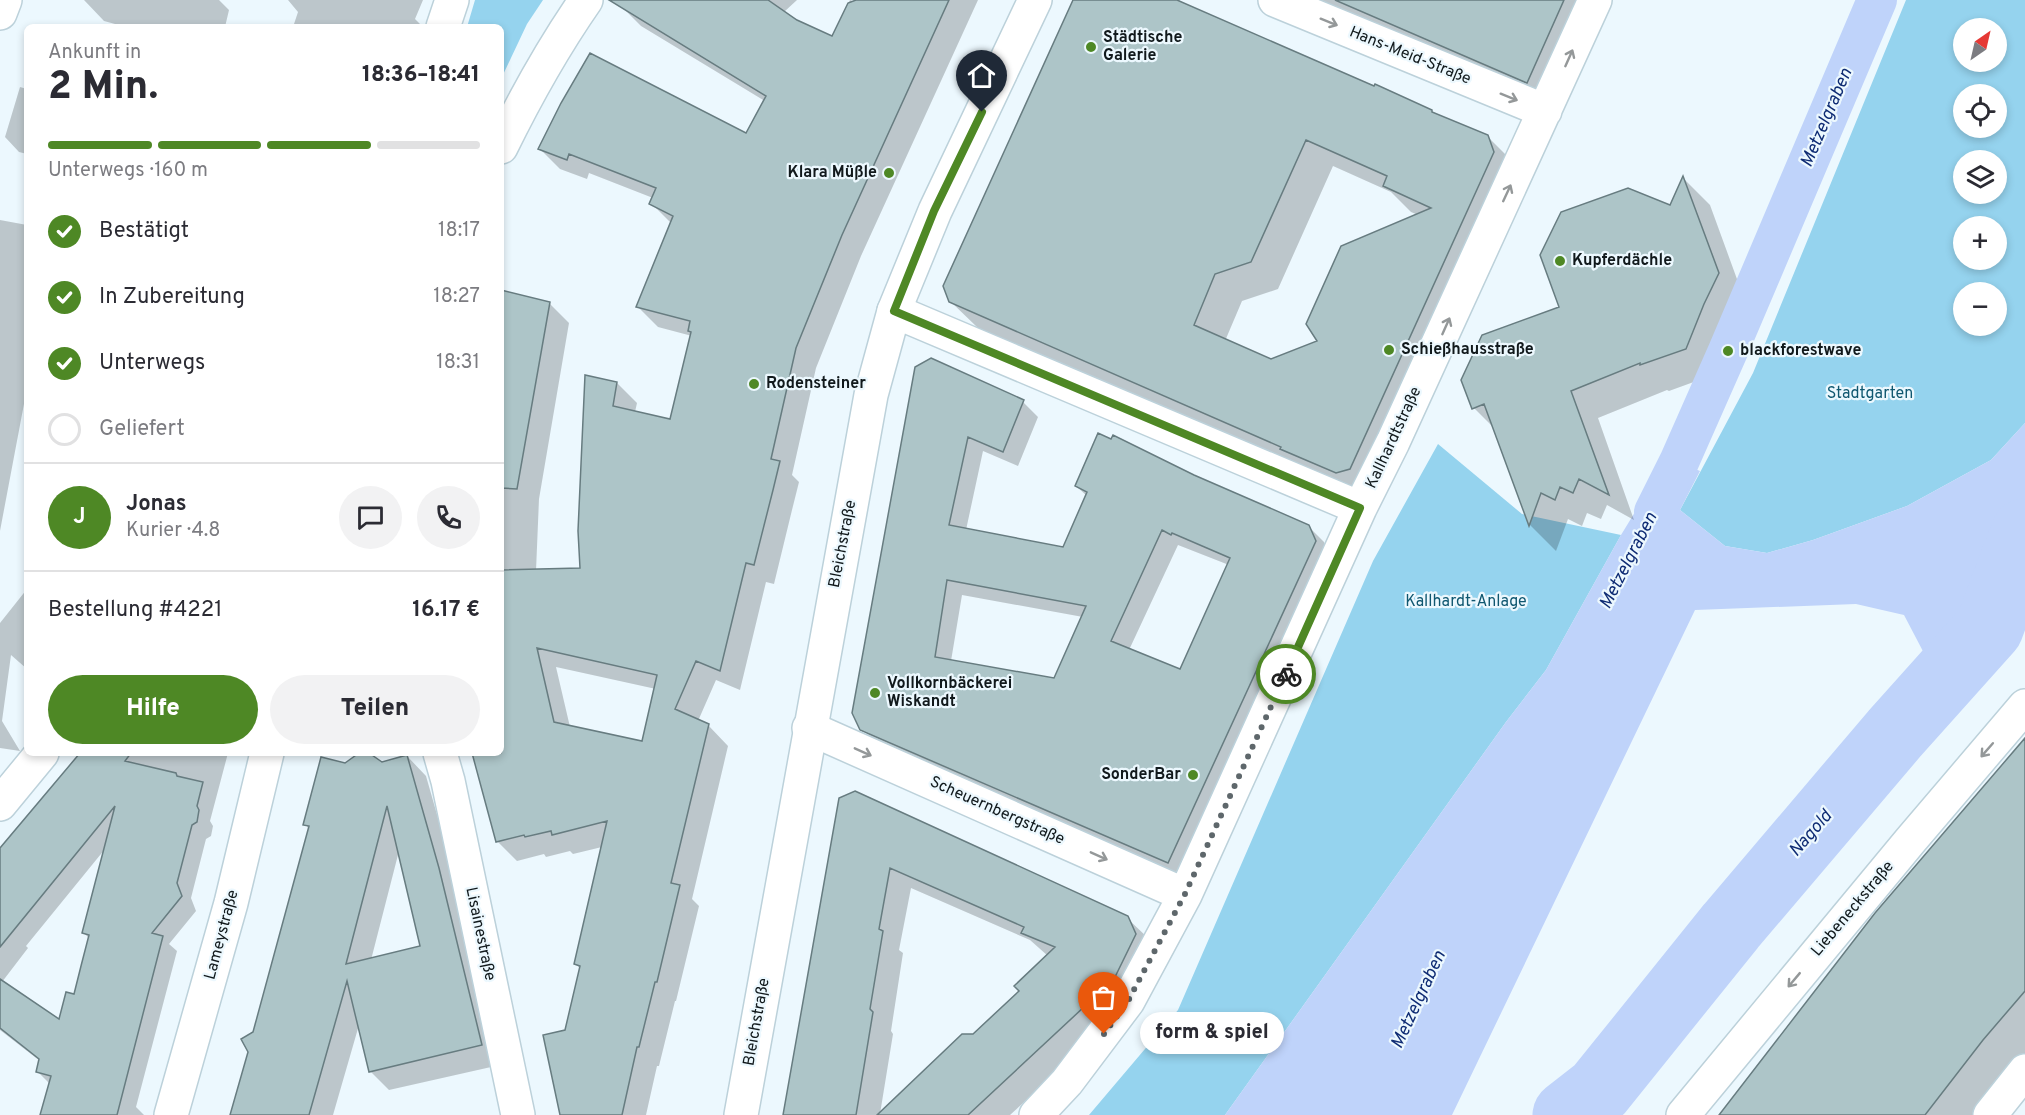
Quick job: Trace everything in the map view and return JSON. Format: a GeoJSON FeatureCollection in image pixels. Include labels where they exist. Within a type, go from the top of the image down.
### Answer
{"type":"FeatureCollection","features":[{"type":"Feature","properties":{"kind":"street"},"geometry":{"type":"LineString","coordinates":[[0,13],[5,0]]}},
{"type":"Feature","properties":{"kind":"street"},"geometry":{"type":"LineString","coordinates":[[444,24],[452,0]]}},
{"type":"Feature","properties":{"kind":"street"},"geometry":{"type":"LineString","coordinates":[[504,141],[563,32],[586,0]]}},
{"type":"Feature","properties":{"kind":"street","name":"Bleichstraße"},"geometry":{"type":"LineString","coordinates":[[741,1115],[871,394],[894,311],[934,211],[1035,0]]}},
{"type":"Feature","properties":{"kind":"street","name":"Hans-Meid-Straße"},"geometry":{"type":"LineString","coordinates":[[1275,0],[1545,111]]}},
{"type":"Feature","properties":{"kind":"street","name":"Kallhardtstraße"},"geometry":{"type":"LineString","coordinates":[[1036,1115],[1067,1082],[1128,1001],[1185,894],[1360,508],[1393,442],[1595,0]]}},
{"type":"Feature","properties":{"kind":"street"},"geometry":{"type":"LineString","coordinates":[[894,311],[1360,508]]}},
{"type":"Feature","properties":{"kind":"street","name":"Liebeneckstraße"},"geometry":{"type":"LineString","coordinates":[[1683,1115],[1902,850],[2025,706]]}},
{"type":"Feature","properties":{"kind":"street","name":"Scheuernbergstraße"},"geometry":{"type":"LineString","coordinates":[[809,728],[1185,894]]}},
{"type":"Feature","properties":{"kind":"street"},"geometry":{"type":"LineString","coordinates":[[0,804],[40,756]]}},
{"type":"Feature","properties":{"kind":"street","name":"Lameystraße"},"geometry":{"type":"LineString","coordinates":[[171,1115],[231,903],[266,756]]}},
{"type":"Feature","properties":{"kind":"street","name":"Lisainestraße"},"geometry":{"type":"LineString","coordinates":[[441,756],[518,1115]]}},
{"type":"Feature","properties":{"kind":"street"},"geometry":{"type":"LineString","coordinates":[[1990,1115],[2025,1071]]}},
{"type":"Feature","properties":{"kind":"green space"},"geometry":{"type":"Polygon","coordinates":[[[475,0],[543,0],[527,24],[504,73],[504,24],[468,24],[475,0]]]}},
{"type":"Feature","properties":{"kind":"green space","name":"Stadtgarten"},"geometry":{"type":"Polygon","coordinates":[[[1906,0],[2025,0],[2025,423],[1991,460],[1907,506],[1813,540],[1767,553],[1725,546],[1680,510],[1753,373],[1906,0]]]}},
{"type":"Feature","properties":{"kind":"green space","name":"Kallhardt-Anlage"},"geometry":{"type":"Polygon","coordinates":[[[1438,444],[1522,514],[1621,535],[1546,670],[1506,722],[1225,1115],[1089,1115],[1178,1010],[1373,561],[1438,444]]]}},
{"type":"Feature","properties":{"kind":"water"},"geometry":{"type":"Polygon","coordinates":[[[2025,423],[2025,616],[1967,689],[1926,657],[1904,615],[1856,604],[1695,610],[1452,1115],[1225,1115],[1506,722],[1546,670],[1621,535],[1668,458],[1700,471],[1680,510],[1725,546],[1767,553],[1813,540],[1907,506],[1991,460],[2025,423]]]}},
{"type":"Feature","properties":{"kind":"building"},"geometry":{"type":"Polygon","coordinates":[[[609,0],[768,0],[797,20],[832,36],[848,3],[856,0],[949,0],[842,235],[796,348],[771,459],[780,461],[754,565],[746,563],[720,671],[696,661],[675,709],[709,724],[671,883],[680,885],[657,982],[655,982],[639,1047],[637,1047],[622,1115],[560,1115],[543,1035],[565,1030],[580,966],[574,964],[607,821],[552,835],[551,831],[496,842],[473,756],[504,756],[504,570],[580,568],[578,531],[585,375],[617,382],[613,406],[670,419],[691,332],[688,331],[690,321],[636,307],[673,216],[649,204],[656,188],[569,154],[567,160],[538,149],[590,53],[746,133],[766,96],[609,0]],[[537,648],[554,722],[642,741],[657,675],[537,648]]]}},
{"type":"Feature","properties":{"kind":"building"},"geometry":{"type":"Polygon","coordinates":[[[1073,0],[1177,0],[1488,135],[1494,152],[1350,469],[1336,473],[949,302],[943,286],[1073,0]],[[1306,140],[1251,262],[1215,274],[1194,325],[1271,359],[1317,341],[1306,324],[1341,246],[1431,208],[1383,186],[1387,176],[1306,140]]]}},
{"type":"Feature","properties":{"kind":"building"},"geometry":{"type":"Polygon","coordinates":[[[1335,0],[1564,0],[1527,83],[1335,0]]]}},
{"type":"Feature","properties":{"kind":"building","name":"Kupferdächle"},"geometry":{"type":"Polygon","coordinates":[[[1683,176],[1719,273],[1686,349],[1640,365],[1640,363],[1571,391],[1609,495],[1579,479],[1573,493],[1560,487],[1555,500],[1541,493],[1529,526],[1484,404],[1472,409],[1461,380],[1482,335],[1559,307],[1540,255],[1561,212],[1628,188],[1670,205],[1683,176]]]}},
{"type":"Feature","properties":{"kind":"building"},"geometry":{"type":"Polygon","coordinates":[[[504,291],[550,302],[517,489],[504,488],[504,291]]]}},
{"type":"Feature","properties":{"kind":"building"},"geometry":{"type":"Polygon","coordinates":[[[931,358],[1024,400],[1003,452],[968,437],[949,525],[1063,547],[1087,492],[1075,486],[1098,433],[1111,439],[1113,435],[1194,475],[1309,525],[1316,541],[1168,863],[860,730],[852,713],[915,367],[931,358]],[[1162,530],[1111,641],[1180,669],[1230,558],[1162,530]],[[947,580],[935,657],[1054,678],[1086,606],[947,580]]]}},
{"type":"Feature","properties":{"kind":"building"},"geometry":{"type":"Polygon","coordinates":[[[2025,738],[2025,991],[1983,1040],[1925,1115],[1719,1115],[1875,913],[2025,738]]]}},
{"type":"Feature","properties":{"kind":"building"},"geometry":{"type":"Polygon","coordinates":[[[77,756],[129,756],[125,761],[203,782],[197,806],[199,810],[197,822],[192,825],[177,883],[182,896],[152,933],[163,936],[117,1115],[40,1115],[51,1076],[36,1072],[39,1059],[0,1028],[0,979],[59,1019],[66,992],[74,994],[89,935],[82,933],[115,806],[0,947],[0,848],[77,756]]]}},
{"type":"Feature","properties":{"kind":"building"},"geometry":{"type":"Polygon","coordinates":[[[355,756],[373,756],[382,762],[407,756],[439,868],[482,1045],[369,1072],[347,981],[309,1115],[230,1115],[248,1052],[241,1039],[253,1032],[309,826],[303,825],[321,757],[345,763],[355,756]],[[387,806],[346,964],[420,946],[387,806]]]}},
{"type":"Feature","properties":{"kind":"building"},"geometry":{"type":"Polygon","coordinates":[[[855,791],[1128,916],[1136,934],[1114,979],[968,1115],[877,1115],[962,1034],[973,1034],[1019,991],[1014,986],[1055,947],[1021,933],[1024,927],[890,868],[879,929],[883,931],[870,1009],[873,1012],[856,1115],[783,1115],[839,798],[855,791]]]}},
{"type":"Feature","properties":{"kind":"waterway","name":"Metzelgraben"},"geometry":{"type":"LineString","coordinates":[[1654,512],[1679,462],[1728,351],[1877,0]]}},
{"type":"Feature","properties":{"kind":"waterway","name":"Nagold"},"geometry":{"type":"LineString","coordinates":[[1567,1115],[1599,1090],[1731,926],[1895,733],[1989,628],[2025,533]]}},
{"type":"Feature","properties":{"kind":"way so far"},"geometry":{"type":"LineString","coordinates":[[1104,1034],[1128,1001],[1191,884],[1286,674]]}},
{"type":"Feature","properties":{"kind":"place","name":"Städtische Galerie"},"geometry":{"type":"Point","coordinates":[1091,47]}},
{"type":"Feature","properties":{"kind":"place","name":"Klara Müßle"},"geometry":{"type":"Point","coordinates":[889,173]}},
{"type":"Feature","properties":{"kind":"place","name":"Kupferdächle"},"geometry":{"type":"Point","coordinates":[1560,261]}},
{"type":"Feature","properties":{"kind":"place","name":"Schießhausstraße"},"geometry":{"type":"Point","coordinates":[1389,350]}},
{"type":"Feature","properties":{"kind":"place","name":"blackforestwave"},"geometry":{"type":"Point","coordinates":[1728,351]}},
{"type":"Feature","properties":{"kind":"place","name":"Rodensteiner"},"geometry":{"type":"Point","coordinates":[754,384]}},
{"type":"Feature","properties":{"kind":"place","name":"Vollkornbäckerei Wiskandt"},"geometry":{"type":"Point","coordinates":[875,693]}},
{"type":"Feature","properties":{"kind":"place","name":"SonderBar"},"geometry":{"type":"Point","coordinates":[1193,775]}},
{"type":"Feature","properties":{"kind":"place","name":"form & spiel"},"geometry":{"type":"Point","coordinates":[1104,1034]}},
{"type":"Feature","properties":{"kind":"route"},"geometry":{"type":"LineString","coordinates":[[982,112],[934,211],[894,311],[1360,508],[1286,674]]}}]}
